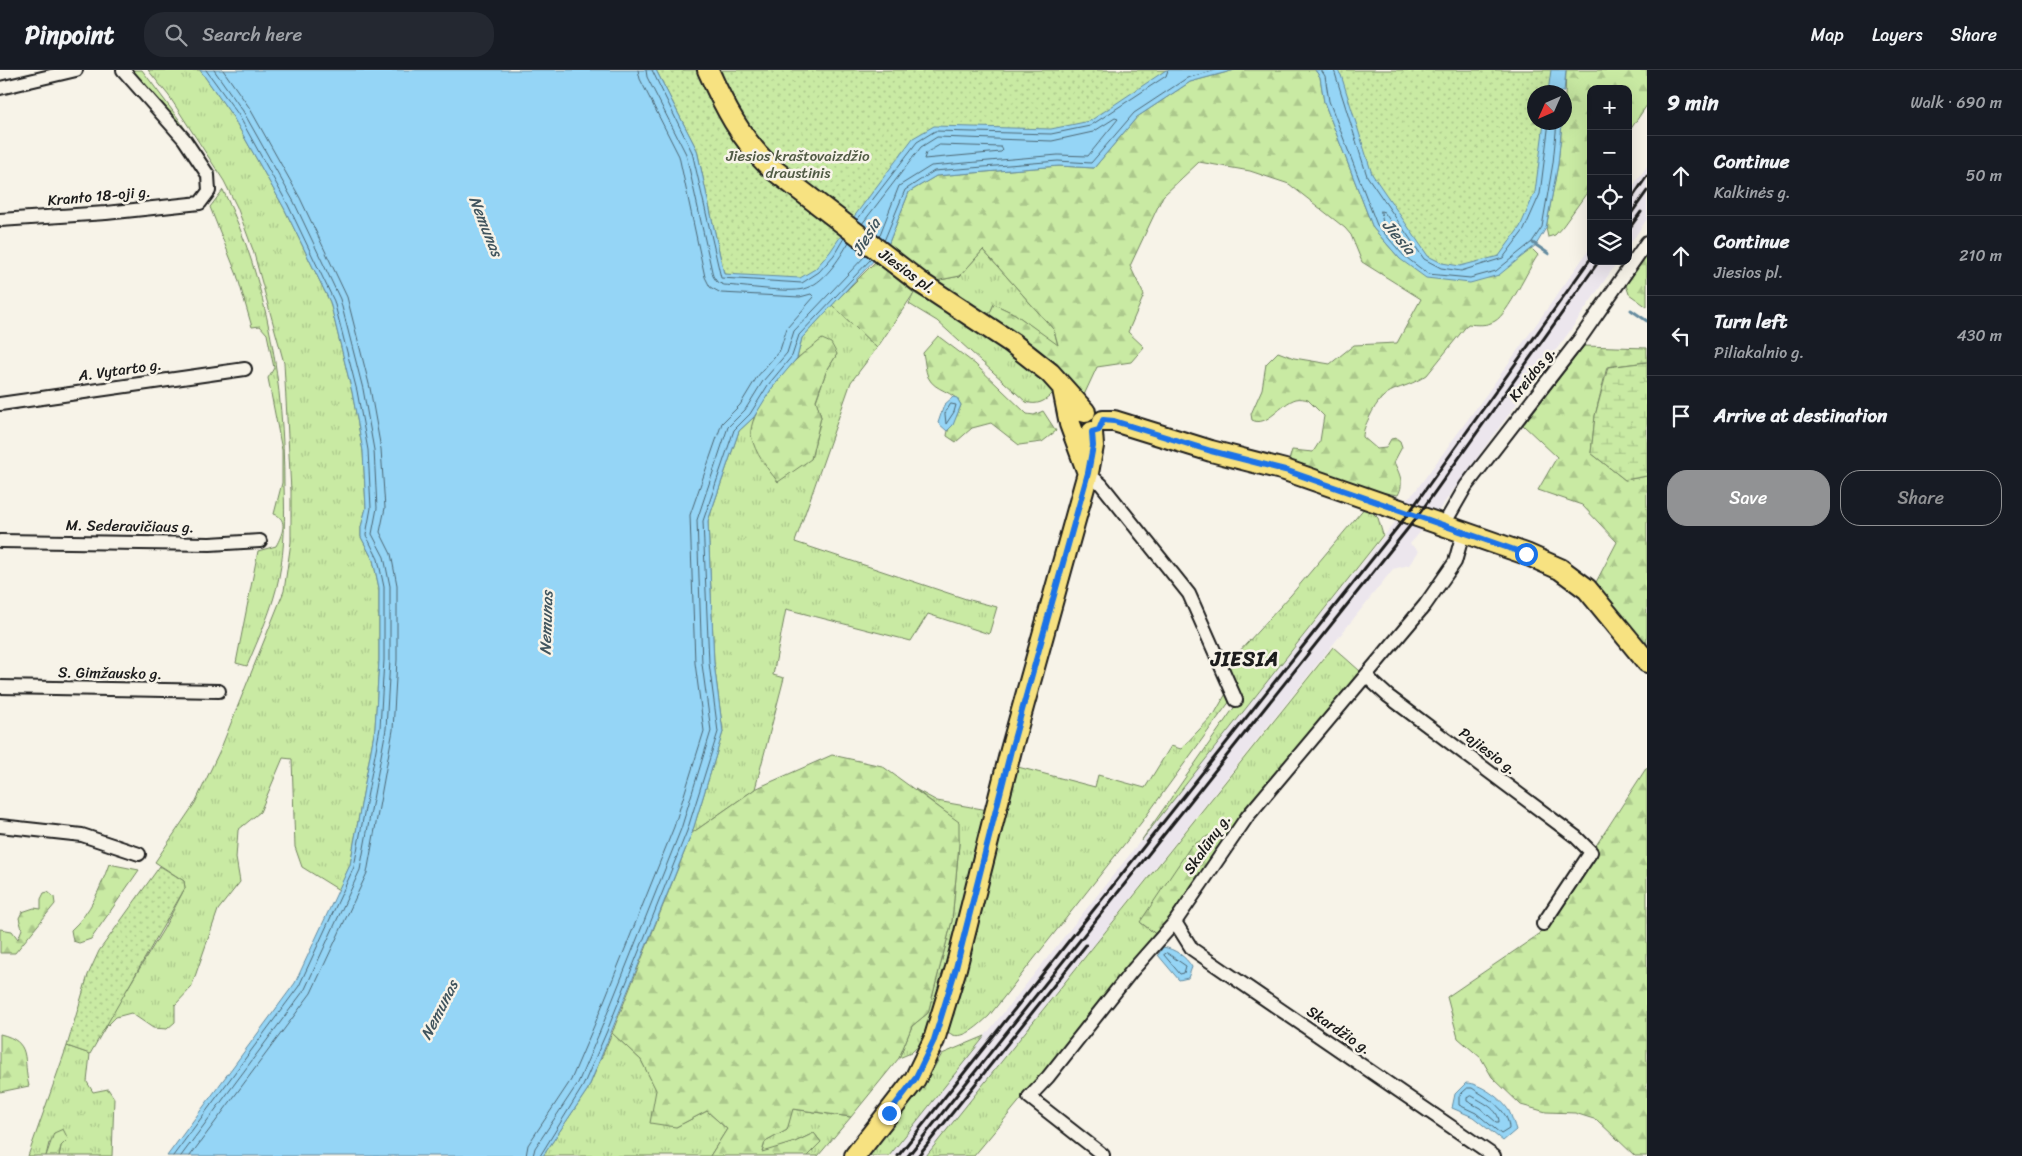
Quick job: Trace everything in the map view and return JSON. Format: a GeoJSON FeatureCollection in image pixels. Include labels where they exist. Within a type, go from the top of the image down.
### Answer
{"type":"FeatureCollection","features":[{"type":"Feature","properties":{"kind":"main road","name":"Jiesios pl."},"geometry":{"type":"LineString","coordinates":[[708,70],[739,131],[753,150],[770,167],[921,283],[1012,343],[1050,373],[1093,422]]}},
{"type":"Feature","properties":{"kind":"main road"},"geometry":{"type":"LineString","coordinates":[[1063,389],[1070,424],[1088,473]]}},
{"type":"Feature","properties":{"kind":"main road"},"geometry":{"type":"LineString","coordinates":[[855,1156],[915,1079],[934,1040],[956,968],[1011,750],[1088,473],[1093,446],[1093,422],[1114,421],[1202,448],[1285,470],[1526,554],[1560,569],[1587,589],[1647,662]]}},
{"type":"Feature","properties":{"kind":"street"},"geometry":{"type":"LineString","coordinates":[[0,88],[76,70]]}},
{"type":"Feature","properties":{"kind":"street","name":"Kranto 18-oji g."},"geometry":{"type":"LineString","coordinates":[[0,220],[106,213],[200,203],[210,191],[208,175],[184,139],[123,70]]}},
{"type":"Feature","properties":{"kind":"street","name":"Kreidos g."},"geometry":{"type":"LineString","coordinates":[[1443,526],[1466,486],[1579,340],[1647,242]]}},
{"type":"Feature","properties":{"kind":"street","name":"A. Vytarto g."},"geometry":{"type":"LineString","coordinates":[[0,404],[245,369]]}},
{"type":"Feature","properties":{"kind":"street"},"geometry":{"type":"LineString","coordinates":[[1088,473],[1107,491],[1189,594],[1236,700]]}},
{"type":"Feature","properties":{"kind":"street","name":"Skalūnų g."},"geometry":{"type":"LineString","coordinates":[[1103,1155],[1029,1098],[1048,1077],[1131,972],[1175,922],[1247,816],[1366,676],[1444,579],[1455,562],[1463,533]]}},
{"type":"Feature","properties":{"kind":"street","name":"M. Sederavičiaus g."},"geometry":{"type":"LineString","coordinates":[[0,541],[210,544],[260,541]]}},
{"type":"Feature","properties":{"kind":"street","name":"Pajiesio g."},"geometry":{"type":"LineString","coordinates":[[1366,676],[1396,702],[1576,837],[1590,852],[1543,924]]}},
{"type":"Feature","properties":{"kind":"street","name":"S. Gimžausko g."},"geometry":{"type":"LineString","coordinates":[[0,687],[219,691]]}},
{"type":"Feature","properties":{"kind":"street"},"geometry":{"type":"LineString","coordinates":[[0,826],[82,835],[139,854]]}},
{"type":"Feature","properties":{"kind":"street","name":"Skardžio g."},"geometry":{"type":"LineString","coordinates":[[1175,922],[1192,949],[1494,1156]]}},
{"type":"Feature","properties":{"kind":"shaded area"},"geometry":{"type":"Polygon","coordinates":[[[1647,166],[1647,219],[1632,241],[1632,220],[1632,187],[1647,166]]]}},
{"type":"Feature","properties":{"kind":"shaded area"},"geometry":{"type":"Polygon","coordinates":[[[1587,253],[1587,265],[1615,265],[1570,331],[1436,514],[1407,506],[1406,499],[1414,493],[1587,253]]]}},
{"type":"Feature","properties":{"kind":"shaded area"},"geometry":{"type":"Polygon","coordinates":[[[1399,517],[1424,528],[1410,544],[1419,551],[1409,565],[1393,569],[926,1156],[889,1156],[1399,517]]]}},
{"type":"Feature","properties":{"kind":"green space"},"geometry":{"type":"Polygon","coordinates":[[[131,70],[142,70],[178,118],[205,160],[131,70]]]}},
{"type":"Feature","properties":{"kind":"green space"},"geometry":{"type":"Polygon","coordinates":[[[148,70],[200,70],[233,117],[284,208],[330,302],[352,392],[363,451],[366,508],[361,527],[361,537],[373,560],[379,588],[379,660],[375,728],[350,865],[339,890],[302,867],[295,847],[292,759],[283,758],[260,812],[238,830],[236,858],[240,882],[218,910],[191,988],[175,1005],[175,1022],[167,1029],[153,1028],[131,1013],[116,1017],[101,1032],[163,930],[185,888],[184,881],[155,862],[195,803],[221,748],[284,591],[291,542],[291,491],[284,363],[253,250],[237,207],[224,181],[169,96],[148,70]]]}},
{"type":"Feature","properties":{"kind":"green space","name":"Jiesios kraštovaizdžio draustinis"},"geometry":{"type":"Polygon","coordinates":[[[656,70],[1181,70],[1107,126],[935,152],[828,285],[724,274],[697,150],[656,70]]]}},
{"type":"Feature","properties":{"kind":"green space"},"geometry":{"type":"Polygon","coordinates":[[[1235,70],[1315,70],[1320,77],[1324,102],[1373,228],[1400,259],[1522,256],[1532,249],[1538,255],[1512,301],[1500,317],[1489,324],[1468,324],[1427,375],[1387,394],[1375,407],[1366,425],[1363,437],[1377,449],[1386,448],[1391,439],[1396,438],[1400,441],[1402,447],[1394,462],[1401,482],[1398,495],[1373,491],[1287,467],[1292,450],[1313,452],[1320,441],[1324,416],[1308,400],[1296,399],[1290,401],[1263,421],[1252,420],[1251,414],[1262,389],[1266,364],[1278,352],[1294,358],[1330,364],[1354,345],[1397,343],[1421,299],[1362,262],[1351,235],[1345,228],[1289,184],[1250,171],[1199,162],[1163,196],[1130,266],[1144,295],[1128,332],[1144,347],[1131,362],[1097,367],[1084,395],[1029,345],[989,315],[994,304],[1015,314],[1058,345],[1054,330],[983,250],[960,276],[935,281],[888,245],[909,192],[936,176],[1059,166],[1094,168],[1137,117],[1190,82],[1235,70]]]}},
{"type":"Feature","properties":{"kind":"green space"},"geometry":{"type":"Polygon","coordinates":[[[1329,70],[1559,70],[1558,85],[1527,85],[1527,130],[1554,130],[1541,213],[1500,262],[1437,271],[1387,229],[1329,70]]]}},
{"type":"Feature","properties":{"kind":"green space"},"geometry":{"type":"Polygon","coordinates":[[[1566,70],[1647,70],[1647,105],[1632,127],[1632,85],[1587,85],[1587,193],[1563,226],[1555,235],[1548,237],[1546,228],[1558,164],[1561,130],[1572,130],[1572,85],[1565,85],[1566,70]]]}},
{"type":"Feature","properties":{"kind":"green space"},"geometry":{"type":"Polygon","coordinates":[[[223,190],[239,225],[252,261],[262,298],[277,373],[283,448],[284,521],[281,566],[269,611],[247,666],[236,663],[258,551],[276,546],[283,528],[283,523],[279,516],[274,514],[282,483],[282,450],[268,378],[274,368],[267,334],[260,326],[252,327],[237,275],[210,207],[223,190]]]}},
{"type":"Feature","properties":{"kind":"green space"},"geometry":{"type":"Polygon","coordinates":[[[983,250],[1054,330],[1058,346],[1015,314],[994,304],[989,315],[935,281],[960,276],[983,250]]]}},
{"type":"Feature","properties":{"kind":"green space"},"geometry":{"type":"Polygon","coordinates":[[[1647,253],[1647,307],[1629,294],[1626,285],[1647,253]]]}},
{"type":"Feature","properties":{"kind":"green space"},"geometry":{"type":"Polygon","coordinates":[[[875,262],[914,293],[877,348],[832,305],[875,262]]]}},
{"type":"Feature","properties":{"kind":"green space"},"geometry":{"type":"Polygon","coordinates":[[[914,293],[959,317],[1015,353],[1052,386],[1053,393],[1041,402],[1026,402],[937,321],[909,304],[914,293]]]}},
{"type":"Feature","properties":{"kind":"green space"},"geometry":{"type":"Polygon","coordinates":[[[832,305],[877,348],[851,382],[795,542],[966,599],[997,607],[989,634],[928,614],[911,641],[786,609],[773,675],[784,678],[755,789],[692,833],[723,732],[714,663],[708,521],[739,431],[754,417],[751,434],[811,459],[821,417],[816,401],[826,372],[837,354],[822,340],[797,358],[802,338],[832,305]]]}},
{"type":"Feature","properties":{"kind":"green space"},"geometry":{"type":"Polygon","coordinates":[[[938,336],[975,364],[1027,414],[1034,415],[1043,411],[1056,431],[1042,442],[1019,445],[991,423],[972,428],[956,442],[947,436],[961,405],[954,396],[935,386],[927,374],[923,353],[938,336]]]}},
{"type":"Feature","properties":{"kind":"green space"},"geometry":{"type":"Polygon","coordinates":[[[822,339],[831,343],[837,354],[826,372],[816,400],[821,417],[811,459],[778,482],[755,448],[751,435],[755,417],[768,394],[784,373],[798,358],[822,339]]]}},
{"type":"Feature","properties":{"kind":"green space"},"geometry":{"type":"Polygon","coordinates":[[[1584,346],[1647,348],[1647,362],[1607,367],[1595,416],[1591,453],[1625,480],[1647,476],[1647,654],[1593,588],[1617,542],[1582,505],[1538,490],[1557,457],[1523,425],[1584,346]]]}},
{"type":"Feature","properties":{"kind":"green space"},"geometry":{"type":"Polygon","coordinates":[[[1647,362],[1647,476],[1625,480],[1591,453],[1595,416],[1608,367],[1647,362]]]}},
{"type":"Feature","properties":{"kind":"green space"},"geometry":{"type":"Polygon","coordinates":[[[1366,506],[1378,518],[1383,535],[1141,841],[1238,702],[1226,666],[1291,595],[1366,506]]]}},
{"type":"Feature","properties":{"kind":"green space"},"geometry":{"type":"Polygon","coordinates":[[[1333,647],[1360,671],[1237,819],[1223,840],[1208,836],[1141,923],[1157,935],[974,1156],[926,1156],[1333,647]]]}},
{"type":"Feature","properties":{"kind":"green space"},"geometry":{"type":"Polygon","coordinates":[[[1228,690],[1230,701],[1141,823],[989,1016],[967,1033],[955,1036],[950,1033],[945,1028],[1014,766],[1095,787],[1098,775],[1145,788],[1171,746],[1181,749],[1215,713],[1228,690]]]}},
{"type":"Feature","properties":{"kind":"green space"},"geometry":{"type":"Polygon","coordinates":[[[832,755],[882,766],[959,822],[959,844],[952,921],[928,1013],[912,1026],[899,1058],[851,1117],[793,1109],[787,1130],[765,1142],[762,1152],[795,1142],[814,1133],[821,1142],[807,1156],[710,1156],[727,1129],[707,1111],[676,1127],[650,1123],[656,1090],[641,1060],[612,1033],[692,833],[755,789],[832,755]]]}},
{"type":"Feature","properties":{"kind":"green space"},"geometry":{"type":"Polygon","coordinates":[[[1647,767],[1647,1156],[1635,1156],[1597,1120],[1575,1113],[1546,1112],[1521,1105],[1492,1077],[1481,1058],[1458,1038],[1447,997],[1538,935],[1647,767]]]}},
{"type":"Feature","properties":{"kind":"green space"},"geometry":{"type":"Polygon","coordinates":[[[915,789],[937,801],[988,810],[927,1038],[911,1053],[899,1058],[912,1026],[928,1013],[952,921],[959,844],[958,822],[915,789]]]}},
{"type":"Feature","properties":{"kind":"green space"},"geometry":{"type":"Polygon","coordinates":[[[1208,836],[1223,840],[1157,935],[1140,922],[1191,846],[1208,836]]]}},
{"type":"Feature","properties":{"kind":"green space"},"geometry":{"type":"Polygon","coordinates":[[[109,864],[139,870],[91,939],[79,943],[73,941],[71,930],[89,908],[109,864]]]}},
{"type":"Feature","properties":{"kind":"green space"},"geometry":{"type":"Polygon","coordinates":[[[160,866],[184,881],[185,888],[90,1054],[67,1046],[88,975],[99,951],[160,866]]]}},
{"type":"Feature","properties":{"kind":"green space"},"geometry":{"type":"Polygon","coordinates":[[[48,892],[54,897],[55,904],[15,953],[0,953],[0,929],[12,931],[18,939],[22,929],[19,918],[22,912],[34,908],[41,909],[41,899],[44,893],[48,892]]]}},
{"type":"Feature","properties":{"kind":"green space"},"geometry":{"type":"Polygon","coordinates":[[[612,1033],[641,1060],[676,1127],[707,1111],[727,1129],[710,1156],[543,1156],[588,1089],[612,1033]]]}},
{"type":"Feature","properties":{"kind":"green space"},"geometry":{"type":"Polygon","coordinates":[[[0,1034],[10,1037],[22,1047],[29,1086],[0,1092],[0,1034]]]}},
{"type":"Feature","properties":{"kind":"green space"},"geometry":{"type":"Polygon","coordinates":[[[985,1036],[889,1156],[867,1156],[923,1086],[942,1054],[985,1036]]]}},
{"type":"Feature","properties":{"kind":"green space"},"geometry":{"type":"Polygon","coordinates":[[[67,1046],[90,1054],[87,1082],[93,1092],[108,1089],[114,1098],[112,1156],[59,1156],[61,1146],[49,1143],[46,1156],[28,1156],[67,1046]]]}},
{"type":"Feature","properties":{"kind":"green space"},"geometry":{"type":"Polygon","coordinates":[[[792,1109],[851,1117],[818,1156],[807,1156],[821,1142],[814,1133],[795,1142],[762,1153],[765,1142],[787,1130],[792,1109]]]}},
{"type":"Feature","properties":{"kind":"green space"},"geometry":{"type":"Polygon","coordinates":[[[63,1129],[68,1139],[61,1146],[59,1156],[46,1156],[54,1133],[63,1129]]]}},
{"type":"Feature","properties":{"kind":"water"},"geometry":{"type":"Polygon","coordinates":[[[200,70],[656,70],[697,150],[724,274],[800,278],[815,269],[830,252],[913,138],[934,126],[1051,129],[1090,121],[1166,70],[1235,70],[1190,82],[1137,117],[1094,168],[1059,166],[936,176],[909,192],[888,245],[802,338],[797,358],[772,388],[754,417],[739,431],[708,521],[714,663],[723,732],[692,833],[588,1089],[543,1156],[167,1156],[295,983],[350,865],[375,728],[379,660],[379,588],[373,560],[361,537],[361,527],[366,508],[363,451],[352,392],[330,302],[284,208],[233,117],[200,70]]]}},
{"type":"Feature","properties":{"kind":"water","name":"Jiesia"},"geometry":{"type":"Polygon","coordinates":[[[1315,70],[1337,70],[1341,75],[1372,174],[1428,256],[1442,263],[1460,266],[1499,256],[1520,227],[1535,192],[1543,130],[1561,130],[1558,164],[1546,228],[1536,245],[1499,275],[1470,283],[1426,278],[1400,259],[1373,228],[1324,102],[1320,77],[1315,70]]]}},
{"type":"Feature","properties":{"kind":"water"},"geometry":{"type":"Polygon","coordinates":[[[1551,70],[1566,70],[1565,85],[1549,85],[1551,70]]]}},
{"type":"Feature","properties":{"kind":"water"},"geometry":{"type":"Polygon","coordinates":[[[953,397],[957,398],[961,405],[953,425],[947,431],[938,423],[944,405],[953,397]]]}},
{"type":"Feature","properties":{"kind":"water"},"geometry":{"type":"Polygon","coordinates":[[[1163,947],[1176,952],[1190,963],[1192,967],[1188,978],[1179,980],[1158,955],[1163,947]]]}},
{"type":"Feature","properties":{"kind":"water"},"geometry":{"type":"Polygon","coordinates":[[[1466,1083],[1478,1086],[1506,1106],[1516,1130],[1503,1141],[1473,1117],[1452,1108],[1455,1094],[1466,1083]]]}},
{"type":"Feature","properties":{"kind":"waterway"},"geometry":{"type":"LineString","coordinates":[[1533,243],[1549,254]]}},
{"type":"Feature","properties":{"kind":"waterway"},"geometry":{"type":"LineString","coordinates":[[1631,310],[1647,321]]}},
{"type":"Feature","properties":{"kind":"railway"},"geometry":{"type":"LineString","coordinates":[[1632,198],[1647,176]]}},
{"type":"Feature","properties":{"kind":"railway"},"geometry":{"type":"LineString","coordinates":[[1632,212],[1647,191]]}},
{"type":"Feature","properties":{"kind":"railway"},"geometry":{"type":"LineString","coordinates":[[1632,224],[1641,212]]}},
{"type":"Feature","properties":{"kind":"railway"},"geometry":{"type":"LineString","coordinates":[[898,1156],[1408,514],[1587,264]]}},
{"type":"Feature","properties":{"kind":"railway"},"geometry":{"type":"LineString","coordinates":[[908,1156],[1417,517],[1596,265]]}},
{"type":"Feature","properties":{"kind":"railway"},"geometry":{"type":"LineString","coordinates":[[918,1156],[1086,945]]}},
{"type":"Feature","properties":{"kind":"district","name":"JIESIA"},"geometry":{"type":"Point","coordinates":[1245,659]}},
{"type":"Feature","properties":{"kind":"route"},"geometry":{"type":"LineString","coordinates":[[889,1113],[915,1079],[927,1058],[934,1040],[956,968],[1035,659],[1088,473],[1093,446],[1092,432],[1099,430],[1103,420],[1114,421],[1211,451],[1285,470],[1526,554]]}},
{"type":"Feature","properties":{"kind":"water label","name":"Nemunas"},"geometry":{"type":"Point","coordinates":[486,226]}},
{"type":"Feature","properties":{"kind":"water label","name":"Nemunas"},"geometry":{"type":"Point","coordinates":[546,623]}},
{"type":"Feature","properties":{"kind":"water label","name":"Nemunas"},"geometry":{"type":"Point","coordinates":[439,1010]}}]}
